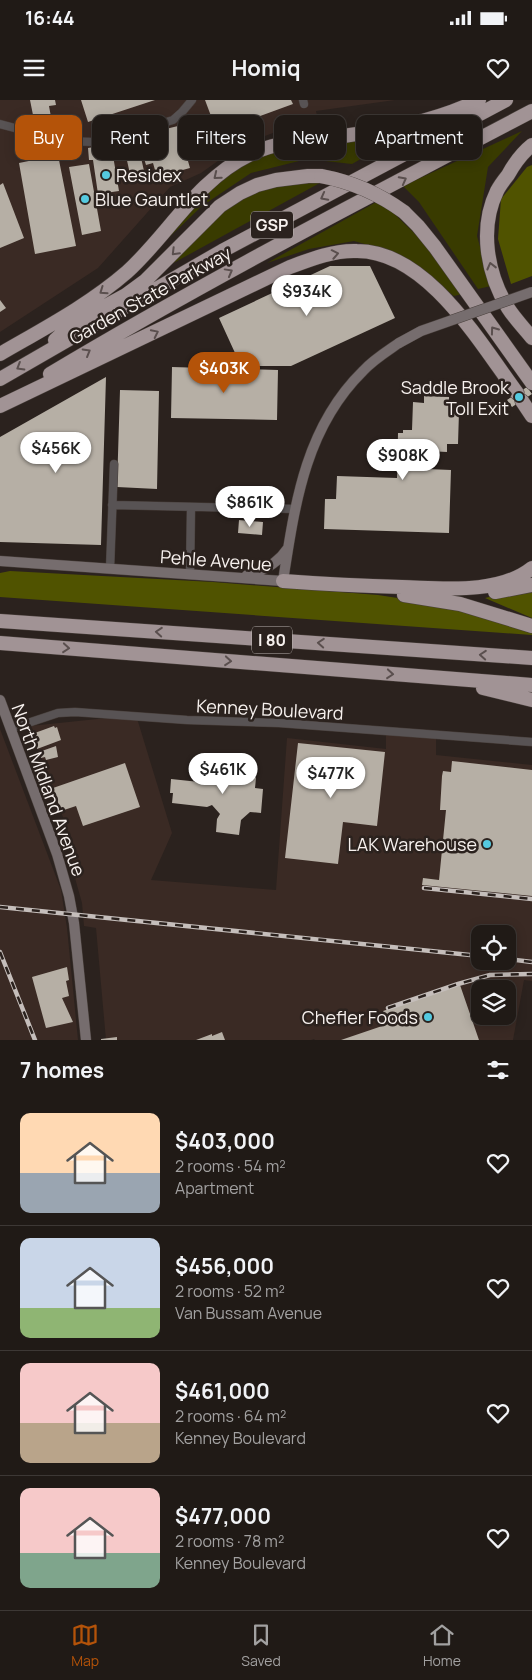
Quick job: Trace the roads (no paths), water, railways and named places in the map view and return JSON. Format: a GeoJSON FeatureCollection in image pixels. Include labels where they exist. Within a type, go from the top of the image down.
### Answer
{"type":"FeatureCollection","features":[{"type":"Feature","properties":{"kind":"highway"},"geometry":{"type":"LineString","coordinates":[[0,354],[84,304],[108,287],[144,256],[208,184],[248,155],[271,146],[296,141],[382,130],[417,122],[450,112],[479,100]]}},
{"type":"Feature","properties":{"kind":"highway","name":"Garden State Parkway"},"geometry":{"type":"LineString","coordinates":[[0,379],[222,251],[506,100]]}},
{"type":"Feature","properties":{"kind":"highway","name":"Garden State Parkway"},"geometry":{"type":"LineString","coordinates":[[0,405],[80,356],[240,266],[532,112]]}},
{"type":"Feature","properties":{"kind":"highway"},"geometry":{"type":"LineString","coordinates":[[532,146],[512,167],[497,191],[488,221],[488,252],[490,266],[497,286],[508,309],[532,338]]}},
{"type":"Feature","properties":{"kind":"highway"},"geometry":{"type":"LineString","coordinates":[[497,191],[513,172],[532,156]]}},
{"type":"Feature","properties":{"kind":"highway"},"geometry":{"type":"LineString","coordinates":[[40,355],[71,325],[126,295],[145,280],[220,206],[240,193],[257,185],[276,180],[321,176],[343,180],[360,186],[376,193],[404,212],[435,247],[532,384]]}},
{"type":"Feature","properties":{"kind":"highway"},"geometry":{"type":"LineString","coordinates":[[0,405],[290,267],[313,258],[357,251],[376,253],[396,260],[415,271],[434,287],[480,342],[532,416]]}},
{"type":"Feature","properties":{"kind":"highway"},"geometry":{"type":"LineString","coordinates":[[349,586],[475,588],[509,580],[524,574],[532,568]]}},
{"type":"Feature","properties":{"kind":"highway"},"geometry":{"type":"LineString","coordinates":[[283,580],[349,586],[412,595],[460,604],[532,626]]}},
{"type":"Feature","properties":{"kind":"highway"},"geometry":{"type":"LineString","coordinates":[[412,595],[466,595],[532,585]]}},
{"type":"Feature","properties":{"kind":"highway","name":"I 80"},"geometry":{"type":"LineString","coordinates":[[6,621],[532,658]]}},
{"type":"Feature","properties":{"kind":"highway","name":"I 80"},"geometry":{"type":"LineString","coordinates":[[0,643],[532,685]]}},
{"type":"Feature","properties":{"kind":"highway"},"geometry":{"type":"LineString","coordinates":[[441,678],[532,700]]}},
{"type":"Feature","properties":{"kind":"street"},"geometry":{"type":"LineString","coordinates":[[0,124],[64,141],[94,142],[172,120],[192,100]]}},
{"type":"Feature","properties":{"kind":"street","name":"Pehle Avenue"},"geometry":{"type":"LineString","coordinates":[[0,561],[283,580],[296,509],[313,446],[334,405],[348,386],[380,356],[421,331],[532,292]]}},
{"type":"Feature","properties":{"kind":"street"},"geometry":{"type":"LineString","coordinates":[[110,569],[114,464]]}},
{"type":"Feature","properties":{"kind":"street"},"geometry":{"type":"LineString","coordinates":[[112,505],[296,509]]}},
{"type":"Feature","properties":{"kind":"street"},"geometry":{"type":"LineString","coordinates":[[190,575],[191,508]]}},
{"type":"Feature","properties":{"kind":"street"},"geometry":{"type":"LineString","coordinates":[[238,578],[256,573],[270,566],[283,555],[288,547]]}},
{"type":"Feature","properties":{"kind":"street","name":"North Midland Avenue"},"geometry":{"type":"LineString","coordinates":[[0,700],[57,854],[69,896],[74,923],[86,1040]]}},
{"type":"Feature","properties":{"kind":"street","name":"Kenney Boulevard"},"geometry":{"type":"LineString","coordinates":[[10,729],[58,713],[75,712],[187,720],[274,723],[532,742]]}},
{"type":"Feature","properties":{"kind":"railway"},"geometry":{"type":"LineString","coordinates":[[424,888],[532,899]]}},
{"type":"Feature","properties":{"kind":"railway"},"geometry":{"type":"LineString","coordinates":[[0,907],[471,955]]}},
{"type":"Feature","properties":{"kind":"railway"},"geometry":{"type":"LineString","coordinates":[[0,952],[35,1040]]}},
{"type":"Feature","properties":{"kind":"railway"},"geometry":{"type":"LineString","coordinates":[[516,960],[532,962]]}},
{"type":"Feature","properties":{"kind":"railway"},"geometry":{"type":"LineString","coordinates":[[388,1008],[490,975],[532,974]]}},
{"type":"Feature","properties":{"kind":"place","name":"Residex"},"geometry":{"type":"Point","coordinates":[106,175]}},
{"type":"Feature","properties":{"kind":"place","name":"Blue Gauntlet"},"geometry":{"type":"Point","coordinates":[85,199]}},
{"type":"Feature","properties":{"kind":"place","name":"Saddle Brook Toll Exit"},"geometry":{"type":"Point","coordinates":[519,397]}},
{"type":"Feature","properties":{"kind":"place","name":"LAK Warehouse"},"geometry":{"type":"Point","coordinates":[487,844]}},
{"type":"Feature","properties":{"kind":"place","name":"Chefler Foods"},"geometry":{"type":"Point","coordinates":[428,1017]}}]}
